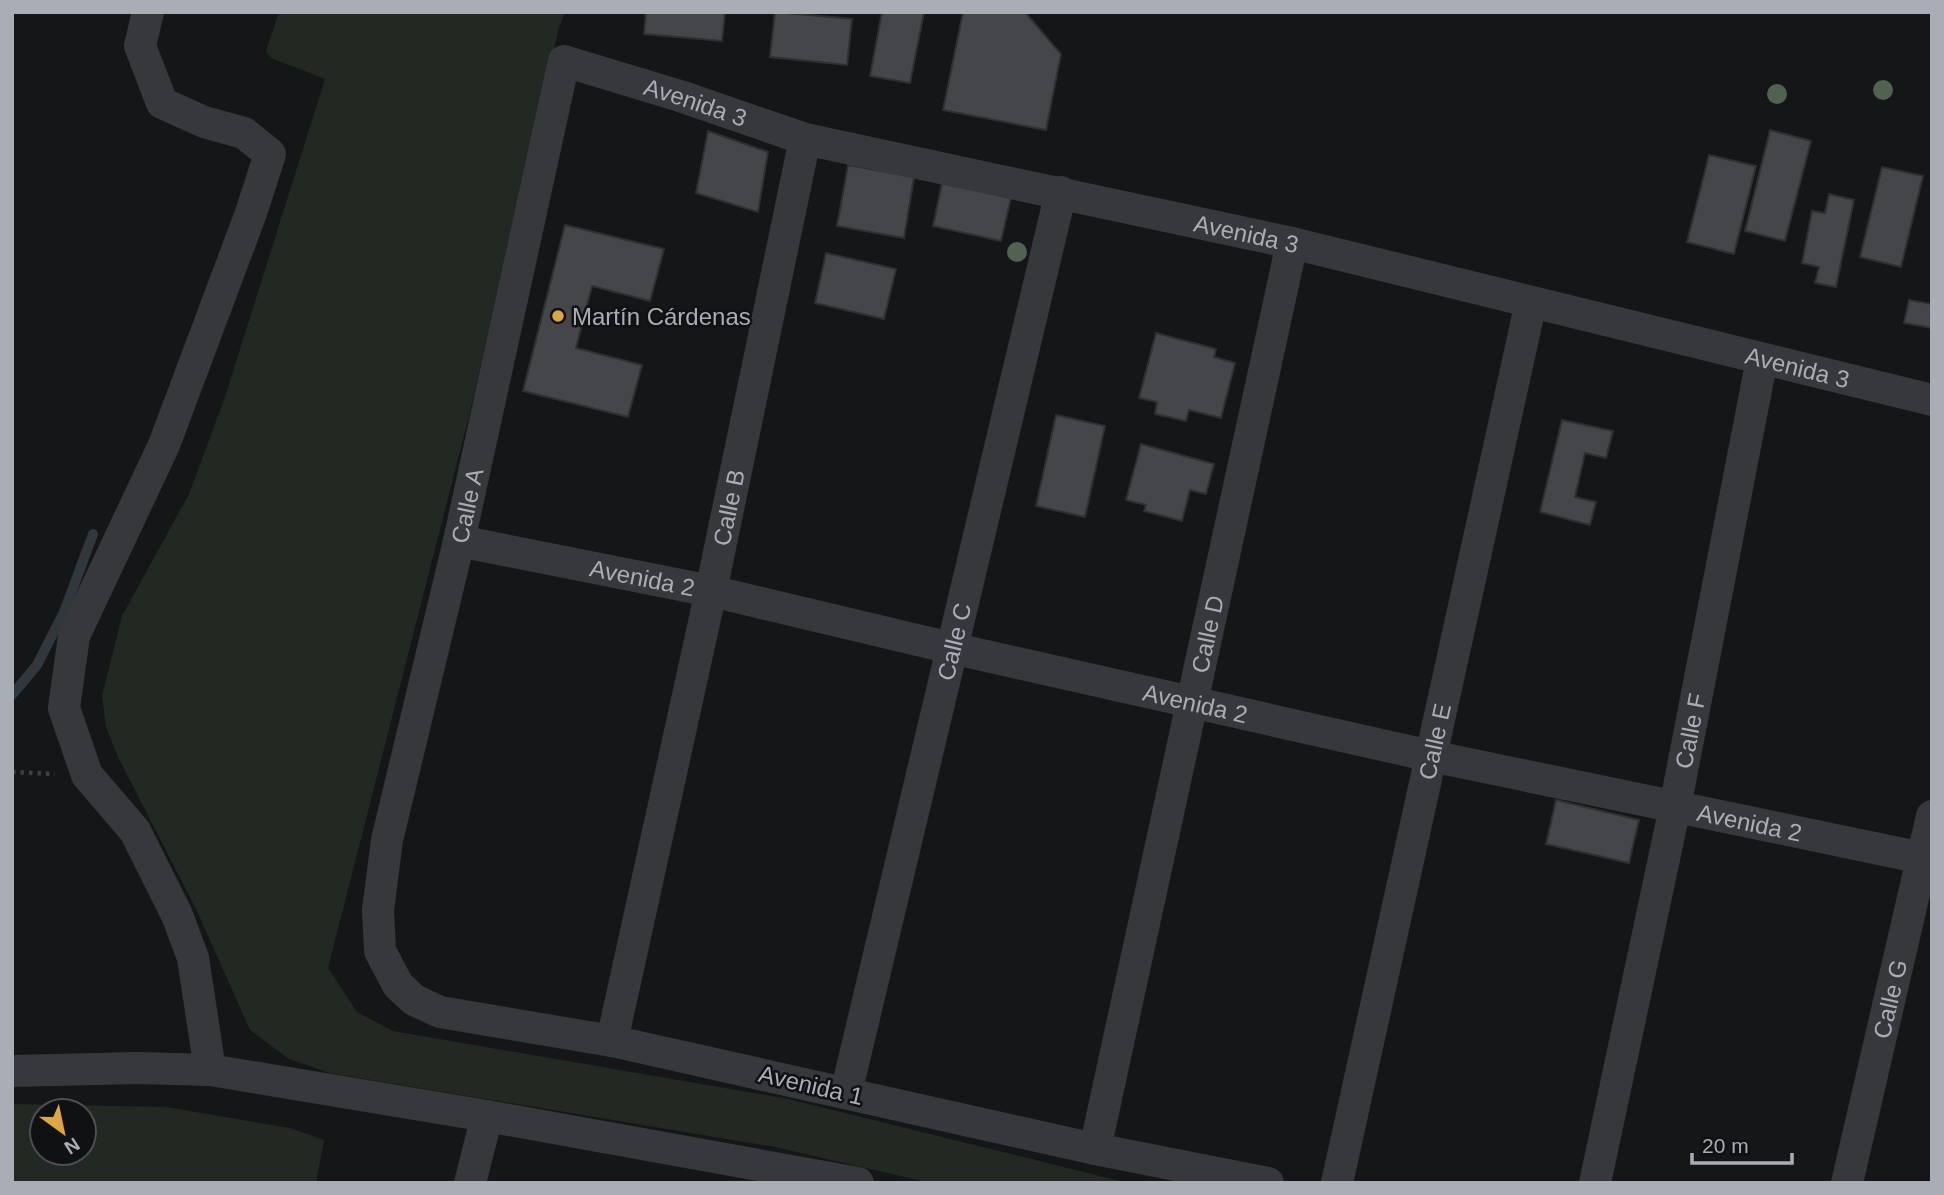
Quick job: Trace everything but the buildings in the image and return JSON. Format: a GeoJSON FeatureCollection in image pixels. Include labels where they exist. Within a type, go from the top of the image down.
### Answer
{"type":"FeatureCollection","features":[{"type":"Feature","properties":{"kind":"street"},"geometry":{"type":"LineString","coordinates":[[148,12],[140,46],[162,103],[204,121],[244,133],[270,154],[251,213],[164,445],[74,636],[64,708],[87,775],[135,831],[177,915],[193,958],[210,1070]]}},
{"type":"Feature","properties":{"kind":"street","name":"Avenida 3"},"geometry":{"type":"LineString","coordinates":[[564,61],[680,96],[805,139],[1292,243],[1932,400]]}},
{"type":"Feature","properties":{"kind":"street","name":"Calle A"},"geometry":{"type":"LineString","coordinates":[[380,951],[378,910],[387,840],[459,541],[564,61]]}},
{"type":"Feature","properties":{"kind":"street","name":"Calle B"},"geometry":{"type":"LineString","coordinates":[[612,1041],[711,592],[805,139]]}},
{"type":"Feature","properties":{"kind":"street","name":"Calle C"},"geometry":{"type":"LineString","coordinates":[[846,1093],[1061,192]]}},
{"type":"Feature","properties":{"kind":"street","name":"Calle D"},"geometry":{"type":"LineString","coordinates":[[1095,1149],[1292,243]]}},
{"type":"Feature","properties":{"kind":"street","name":"Calle E"},"geometry":{"type":"LineString","coordinates":[[1337,1183],[1531,302]]}},
{"type":"Feature","properties":{"kind":"street","name":"Calle F"},"geometry":{"type":"LineString","coordinates":[[1595,1183],[1675,807],[1762,359]]}},
{"type":"Feature","properties":{"kind":"street","name":"Avenida 2"},"geometry":{"type":"LineString","coordinates":[[459,541],[711,592],[1431,756],[1927,859]]}},
{"type":"Feature","properties":{"kind":"street","name":"Calle G"},"geometry":{"type":"LineString","coordinates":[[1847,1183],[1927,859],[1932,816]]}},
{"type":"Feature","properties":{"kind":"street","name":"Avenida 1"},"geometry":{"type":"LineString","coordinates":[[380,951],[398,985],[414,1000],[440,1012],[612,1041],[1095,1149],[1268,1183]]}},
{"type":"Feature","properties":{"kind":"street"},"geometry":{"type":"LineString","coordinates":[[12,1071],[137,1068],[210,1070],[487,1116],[858,1183]]}},
{"type":"Feature","properties":{"kind":"street"},"geometry":{"type":"LineString","coordinates":[[470,1183],[487,1116]]}},
{"type":"Feature","properties":{"kind":"shaded area"},"geometry":{"type":"Polygon","coordinates":[[[279,12],[565,12],[559,27],[471,408],[328,968],[357,1012],[393,1031],[788,1099],[1128,1183],[931,1183],[775,1147],[330,1073],[289,1059],[250,1030],[197,911],[118,757],[106,727],[102,696],[122,616],[189,494],[225,397],[325,79],[271,58],[266,51],[279,12]]]}},
{"type":"Feature","properties":{"kind":"shaded area"},"geometry":{"type":"Polygon","coordinates":[[[12,1104],[28,1104],[28,1167],[98,1167],[98,1106],[166,1107],[290,1128],[324,1140],[316,1183],[12,1183],[12,1104]]]}},
{"type":"Feature","properties":{"kind":"waterway"},"geometry":{"type":"LineString","coordinates":[[12,695],[37,665],[64,612],[93,534]]}},
{"type":"Feature","properties":{"kind":"place","name":"Martín Cárdenas"},"geometry":{"type":"Point","coordinates":[558,316]}}]}
